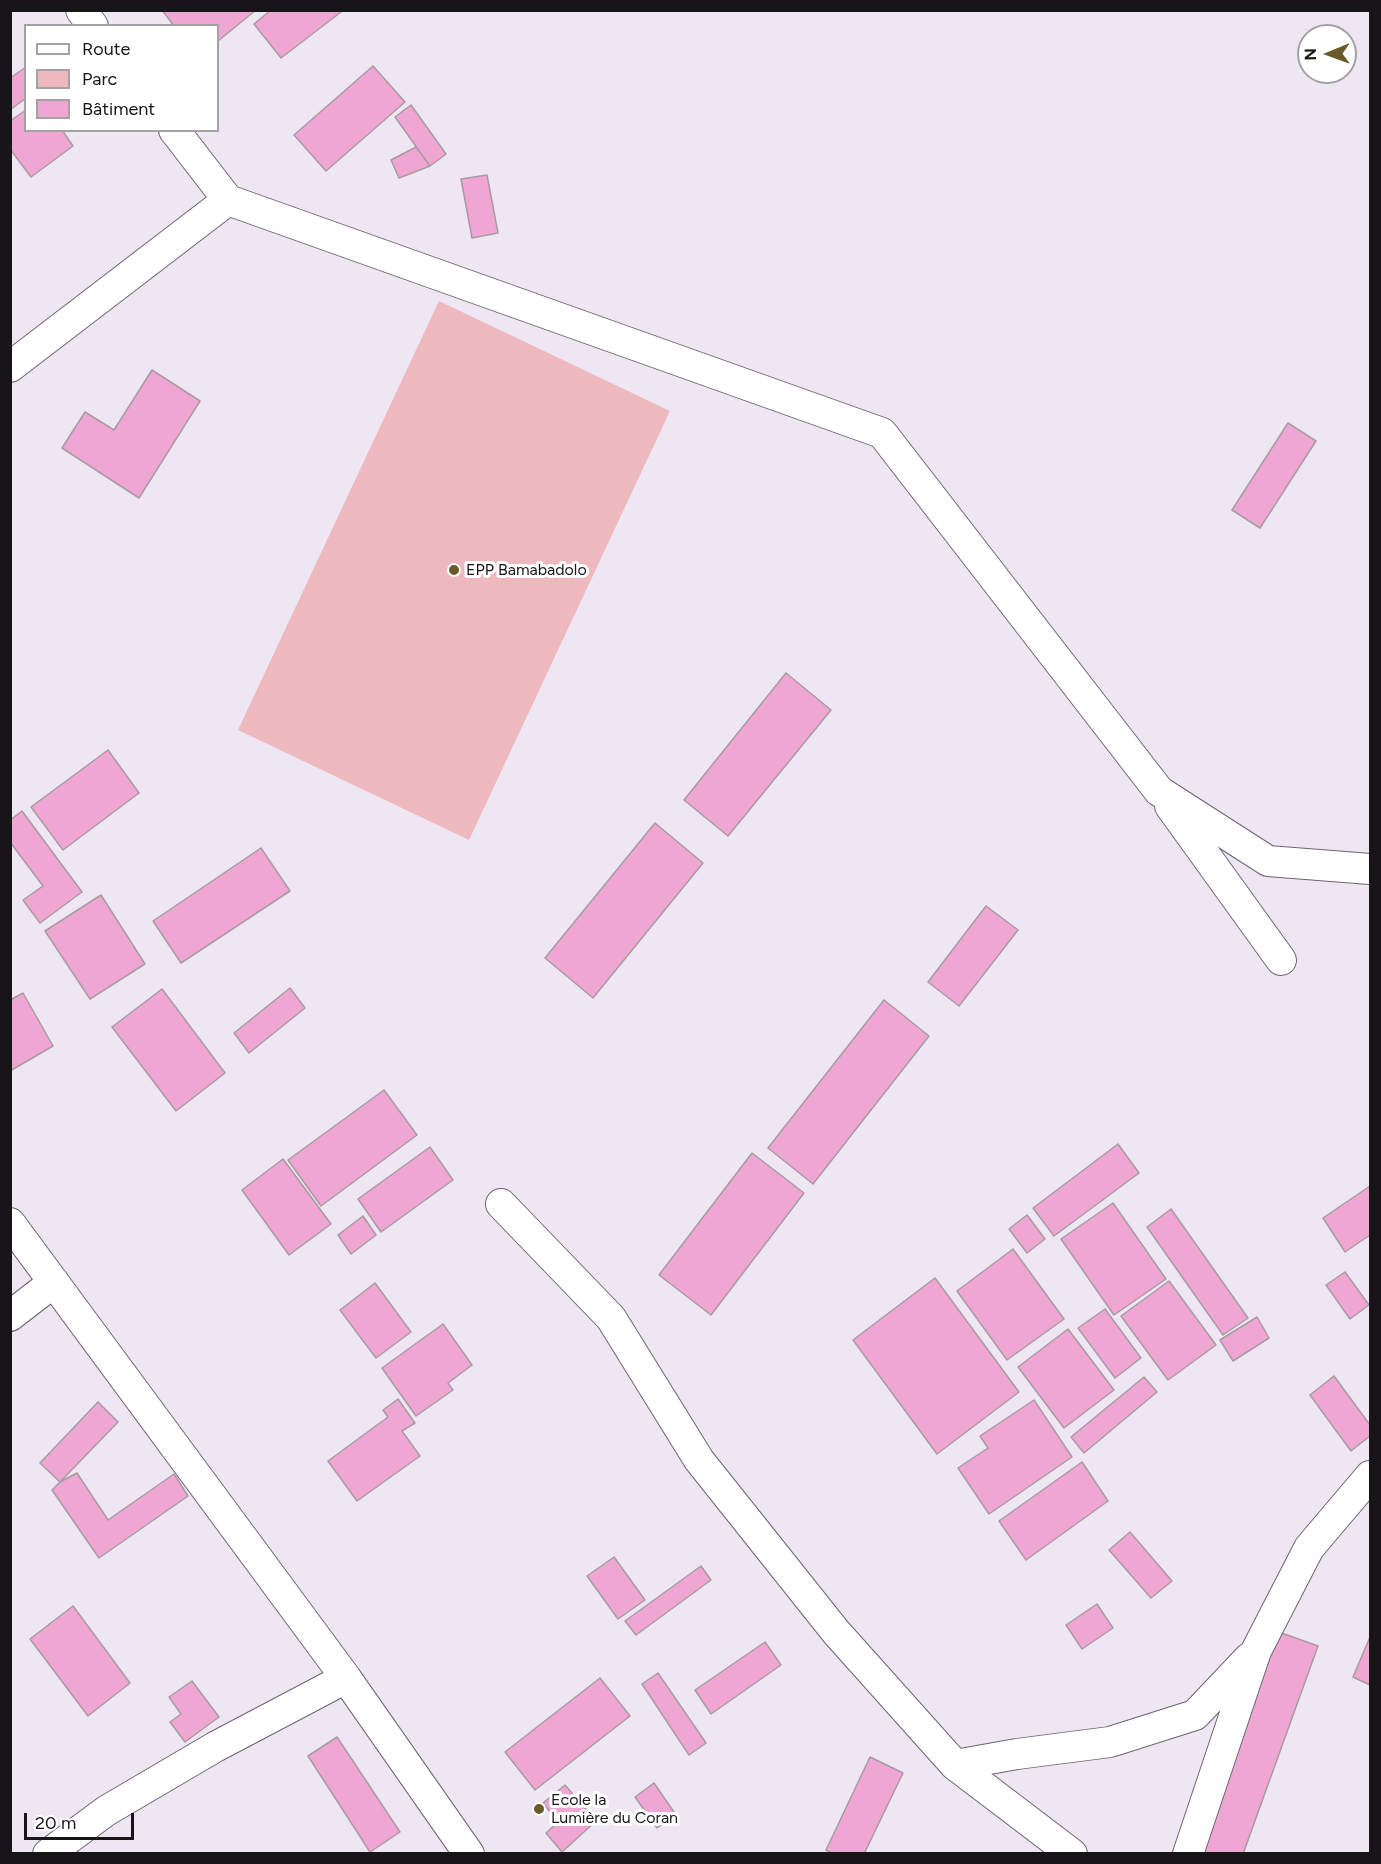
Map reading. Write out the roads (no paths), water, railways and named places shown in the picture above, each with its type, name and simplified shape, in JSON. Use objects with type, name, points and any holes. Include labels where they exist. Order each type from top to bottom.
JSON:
[{"type":"street","points":[[81,10],[92,24]]},
{"type":"street","points":[[176,132],[228,200],[882,433],[1159,791],[1281,960]]},
{"type":"street","points":[[10,367],[228,200]]},
{"type":"street","points":[[1159,791],[1268,861],[1371,869]]},
{"type":"street","points":[[501,1204],[611,1318],[699,1460],[836,1632],[956,1765],[1072,1854]]},
{"type":"street","points":[[10,1222],[346,1678],[469,1854]]},
{"type":"street","points":[[10,1316],[54,1282]]},
{"type":"street","points":[[1188,1854],[1256,1651],[1309,1548],[1371,1476]]},
{"type":"street","points":[[956,1765],[1017,1754],[1110,1742],[1195,1715],[1256,1651]]},
{"type":"street","points":[[48,1854],[116,1805],[214,1747],[346,1678]]},
{"type":"place","name":"EPP Bamabadolo","points":[[454,570]]},
{"type":"place","name":"Ecole la Lumière du Coran","points":[[539,1809]]}]
